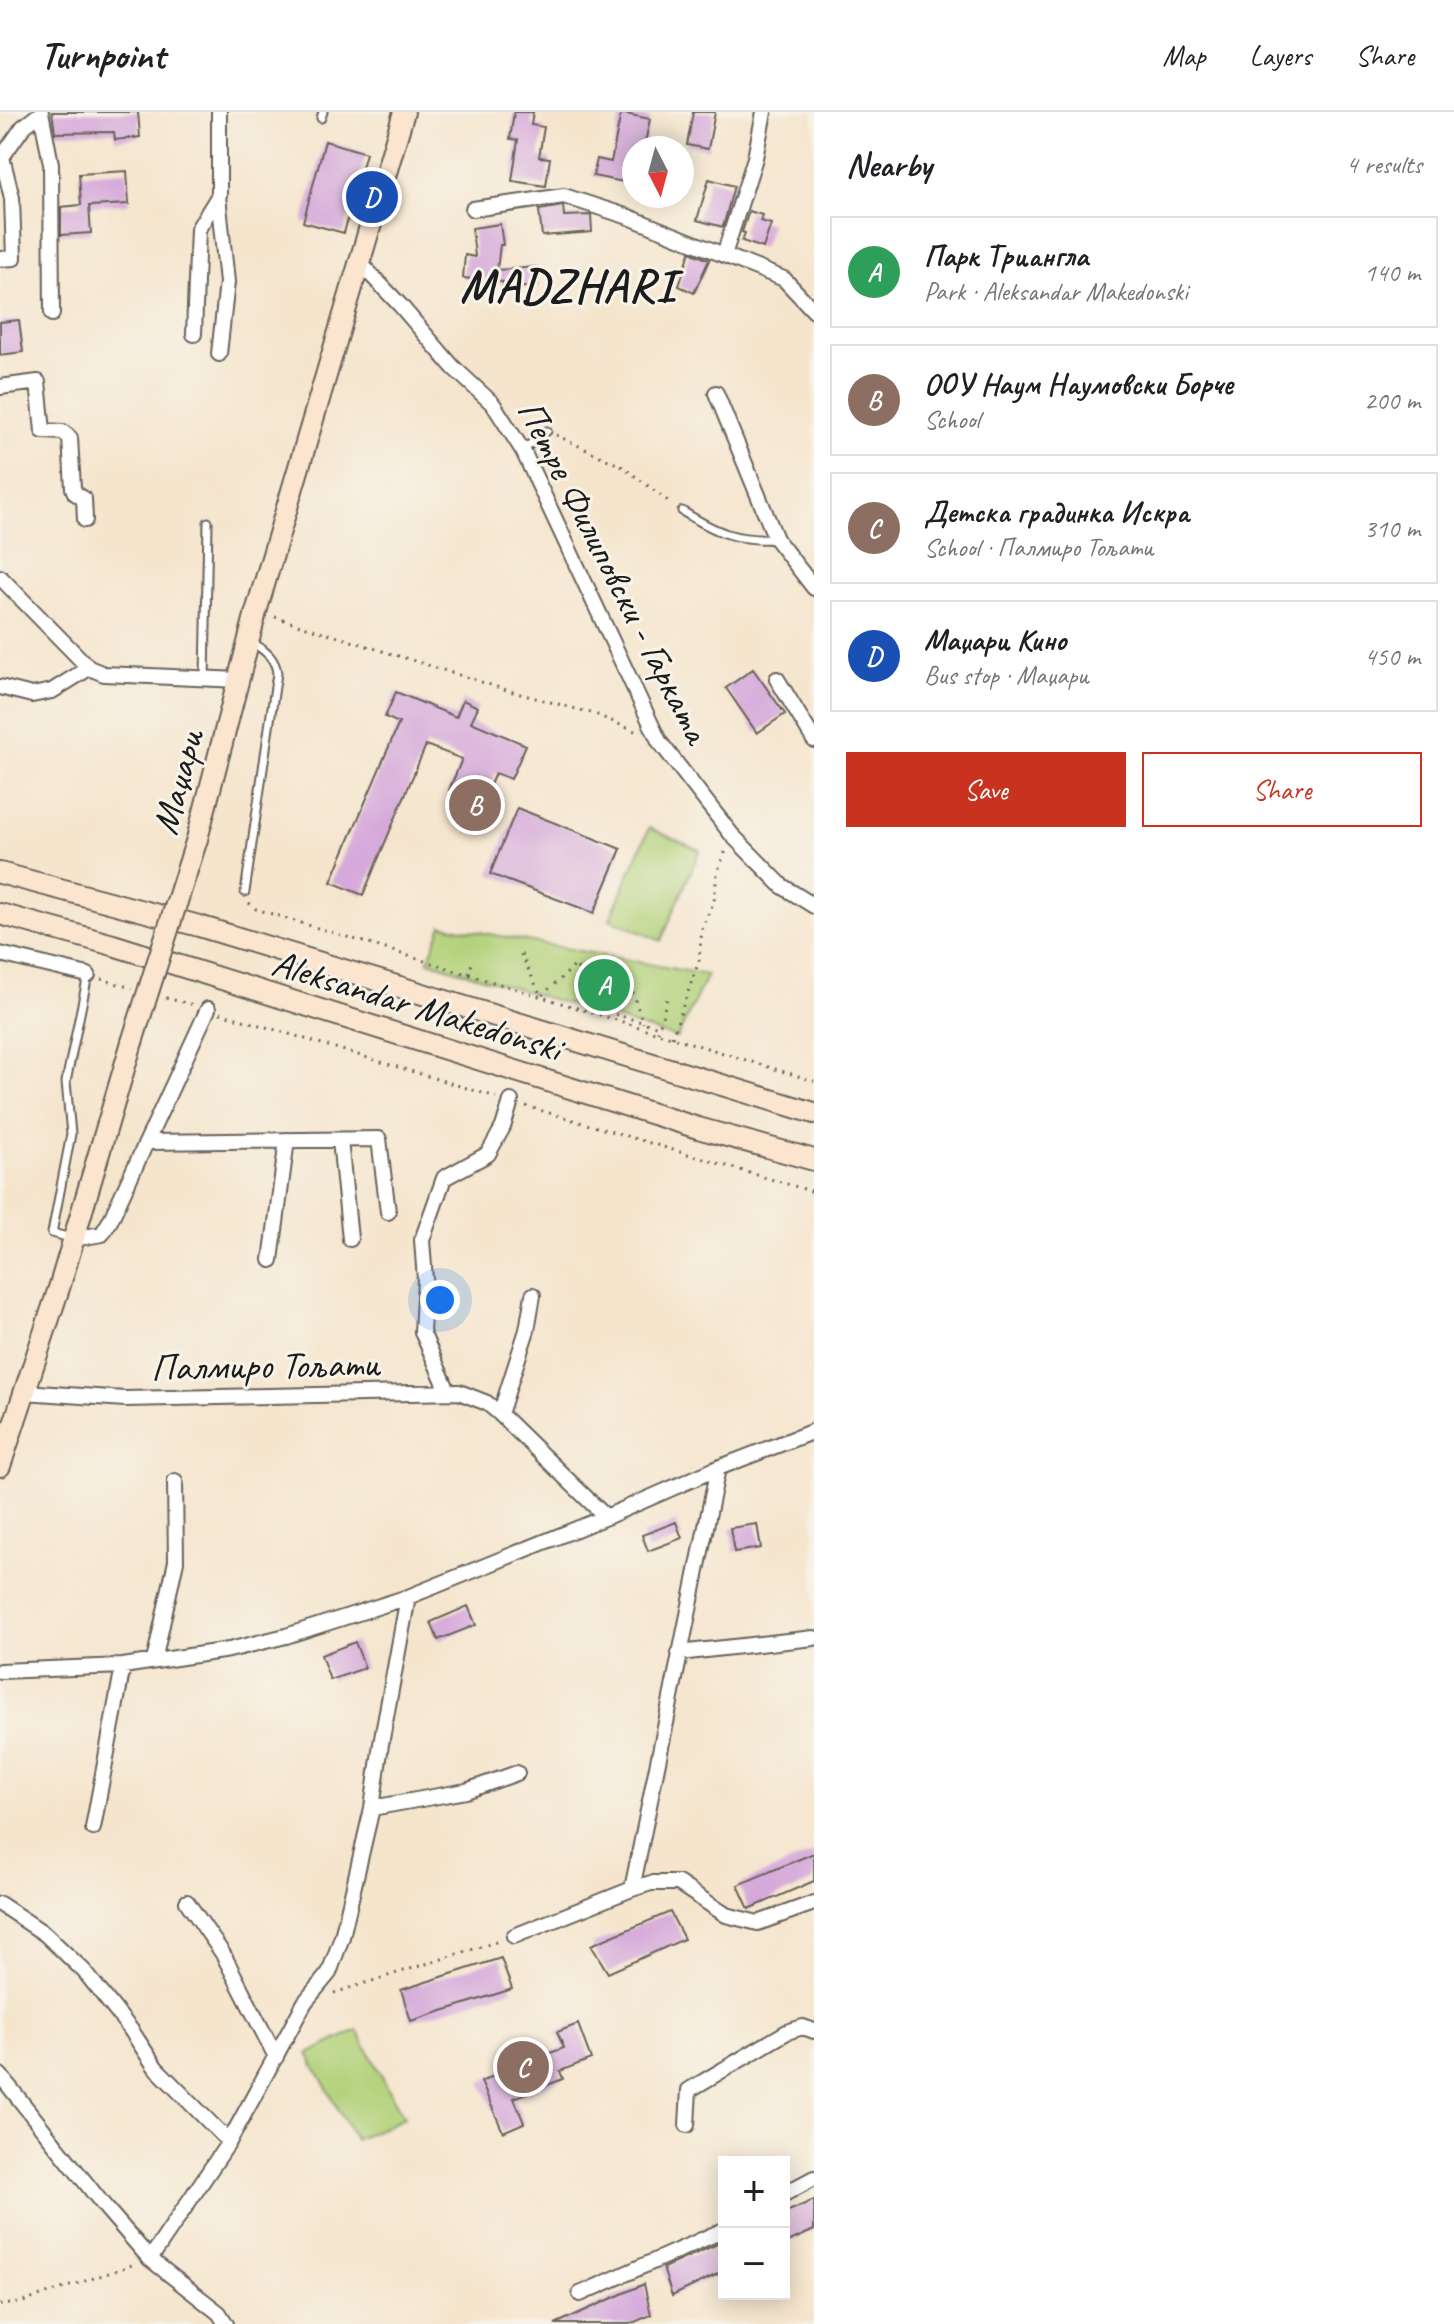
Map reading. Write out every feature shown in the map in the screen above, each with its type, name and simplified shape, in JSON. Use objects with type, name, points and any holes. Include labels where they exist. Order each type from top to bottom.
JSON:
[{"type":"street","points":[[219,112],[218,196],[227,282],[219,354]]},
{"type":"street","name":"Маџари","points":[[0,1466],[60,1285],[132,1042],[197,839],[256,612],[404,112]]},
{"type":"street","points":[[724,255],[755,158],[764,112]]},
{"type":"street","points":[[0,259],[14,258],[12,198],[1,157],[23,127],[41,113],[51,164],[52,314]]},
{"type":"street","points":[[194,334],[198,229],[218,196]]},
{"type":"street","points":[[473,209],[564,196],[629,217],[784,279],[814,311]]},
{"type":"street","name":"Петре Филиповски - Гарката","points":[[359,262],[453,367],[493,404],[523,451],[659,741],[732,835],[782,886],[814,906]]},
{"type":"street","points":[[0,387],[38,382],[43,431],[63,432],[70,438],[73,488],[84,499],[85,520]]},
{"type":"street","points":[[716,393],[776,539],[814,588]]},
{"type":"street","points":[[0,577],[89,668],[115,675],[240,680]]},
{"type":"street","points":[[0,687],[32,695],[52,691],[89,668]]},
{"type":"street","points":[[777,679],[814,740]]},
{"type":"street","name":"Aleksandar Makedonski","points":[[0,873],[199,926],[814,1113]]},
{"type":"street","name":"Aleksandar Makedonski","points":[[0,914],[113,945],[698,1128],[814,1160]]},
{"type":"street","points":[[0,954],[88,975]]},
{"type":"street","points":[[73,1239],[102,1234],[126,1191],[208,1009]]},
{"type":"street","points":[[448,1391],[422,1332],[425,1280],[422,1240],[444,1178],[488,1154],[503,1127],[511,1101]]},
{"type":"street","points":[[148,1142],[379,1139],[388,1212]]},
{"type":"street","points":[[271,1260],[287,1140]]},
{"type":"street","points":[[340,1140],[350,1239]]},
{"type":"street","points":[[500,1414],[527,1330],[533,1295]]},
{"type":"street","name":"Палмиро Тољати","points":[[24,1392],[125,1399],[394,1395],[448,1391],[472,1396],[500,1414],[606,1517]]},
{"type":"street","points":[[0,1671],[123,1666],[229,1650],[286,1636],[408,1597],[814,1431]]},
{"type":"street","points":[[632,1889],[718,1468]]},
{"type":"street","points":[[154,1661],[176,1561],[175,1481]]},
{"type":"street","points":[[150,2259],[229,2142],[305,2002],[329,1973],[342,1937],[372,1808],[408,1597]]},
{"type":"street","points":[[679,1653],[814,1638]]},
{"type":"street","points":[[93,1828],[123,1666]]},
{"type":"street","points":[[372,1808],[466,1791],[517,1773]]},
{"type":"street","points":[[514,1936],[651,1883],[678,1883],[726,1915],[758,1923],[814,1903]]},
{"type":"street","points":[[187,1902],[223,1954],[276,2057]]},
{"type":"street","points":[[0,1904],[45,1934],[84,1971],[131,2030],[156,2068],[229,2142]]},
{"type":"street","points":[[687,2125],[689,2090],[787,2032],[803,2027],[814,2031]]},
{"type":"street","points":[[0,2075],[150,2259],[219,2313],[226,2324]]},
{"type":"street","points":[[790,2191],[814,2178]]},
{"type":"street","points":[[580,2294],[718,2233]]},
{"type":"lane","points":[[523,451],[547,431]]},
{"type":"lane","points":[[682,511],[729,537],[751,541],[776,539]]},
{"type":"lane","points":[[205,679],[208,522]]},
{"type":"lane","points":[[245,892],[277,673],[276,662],[271,656],[249,640]]},
{"type":"lane","points":[[73,1239],[52,1233],[71,1134],[66,1082],[88,975]]},
{"type":"path","points":[[547,431],[623,467],[682,511]]},
{"type":"path","points":[[256,612],[513,692],[595,714],[659,741]]},
{"type":"path","points":[[672,1037],[699,961],[702,929],[714,901],[717,873],[732,835]]},
{"type":"path","points":[[245,892],[247,901],[256,909],[659,1030]]},
{"type":"path","points":[[521,954],[541,996]]},
{"type":"path","points":[[469,974],[472,963]]},
{"type":"path","points":[[541,996],[576,965],[600,1010],[643,1023],[672,1037],[814,1081]]},
{"type":"path","points":[[604,1011],[626,973],[643,1023]]},
{"type":"path","points":[[659,1030],[667,999]]},
{"type":"path","points":[[335,1993],[514,1936]]},
{"type":"path","points":[[0,2305],[20,2303],[150,2259]]},
{"type":"green space","points":[[649,828],[700,850],[661,941],[610,919]]},
{"type":"green space","points":[[442,925],[707,975],[677,1038],[428,961]]},
{"type":"green space","points":[[357,2030],[404,2118],[355,2140],[308,2054]]},
{"type":"building","points":[[52,112],[138,112],[140,137],[115,140],[114,132],[55,133]]},
{"type":"building","points":[[514,112],[533,112],[531,125],[544,127],[539,157],[550,158],[546,186],[512,181],[518,140],[510,139]]},
{"type":"building","points":[[693,112],[715,112],[708,149],[694,146],[694,136],[689,136]]},
{"type":"building","points":[[621,113],[650,119],[646,136],[622,136],[622,182],[593,176],[597,159],[611,162]]},
{"type":"building","points":[[325,141],[366,153],[344,233],[303,222]]},
{"type":"building","points":[[127,171],[129,204],[89,206],[91,233],[61,235],[61,207],[81,205],[79,174]]},
{"type":"building","points":[[709,179],[734,186],[723,227],[697,220]]},
{"type":"building","points":[[563,206],[564,216],[591,215],[592,232],[542,236],[539,210]]},
{"type":"building","points":[[749,211],[762,215],[760,221],[771,224],[763,248],[742,241]]},
{"type":"building","points":[[500,224],[503,245],[500,245],[497,270],[537,267],[538,286],[503,289],[503,282],[463,278],[465,255],[475,257],[472,228]]},
{"type":"building","points":[[690,252],[709,260],[694,293],[679,286]]},
{"type":"building","points":[[19,320],[23,352],[0,355],[0,322]]},
{"type":"building","points":[[753,669],[785,714],[757,733],[726,688]]},
{"type":"building","points":[[396,692],[456,717],[463,700],[478,707],[471,722],[526,745],[511,779],[495,773],[482,804],[449,790],[462,759],[426,745],[363,895],[331,882],[399,723],[385,717]]},
{"type":"building","points":[[517,808],[621,849],[594,913],[490,874]]},
{"type":"building","points":[[676,1522],[682,1538],[648,1551],[642,1535]]},
{"type":"building","points":[[757,1524],[761,1548],[734,1552],[730,1528]]},
{"type":"building","points":[[468,1606],[476,1625],[438,1640],[431,1622]]},
{"type":"building","points":[[355,1642],[365,1668],[330,1680],[321,1655]]},
{"type":"building","points":[[814,1853],[814,1881],[749,1909],[738,1885]]},
{"type":"building","points":[[670,1912],[684,1939],[608,1973],[591,1945]]},
{"type":"building","points":[[501,1958],[512,1989],[411,2021],[401,1990]]},
{"type":"building","points":[[578,2024],[591,2059],[560,2071],[563,2079],[514,2098],[524,2123],[503,2132],[481,2082],[564,2048],[557,2032]]},
{"type":"building","points":[[814,2200],[814,2230],[790,2241],[790,2210]]},
{"type":"building","points":[[718,2244],[718,2274],[672,2296],[663,2268]]},
{"type":"building","points":[[644,2284],[651,2315],[630,2324],[555,2324]]},
{"type":"place","name":"Маџари Кино","points":[[372,197]]},
{"type":"place","name":"ООУ Наум Наумовски Борче","points":[[475,805]]},
{"type":"place","name":"Парк Триангла","points":[[604,985]]},
{"type":"place","name":"Детска градинка Искра","points":[[523,2067]]},
{"type":"district","name":"MADZHARI","points":[[568,285]]}]
